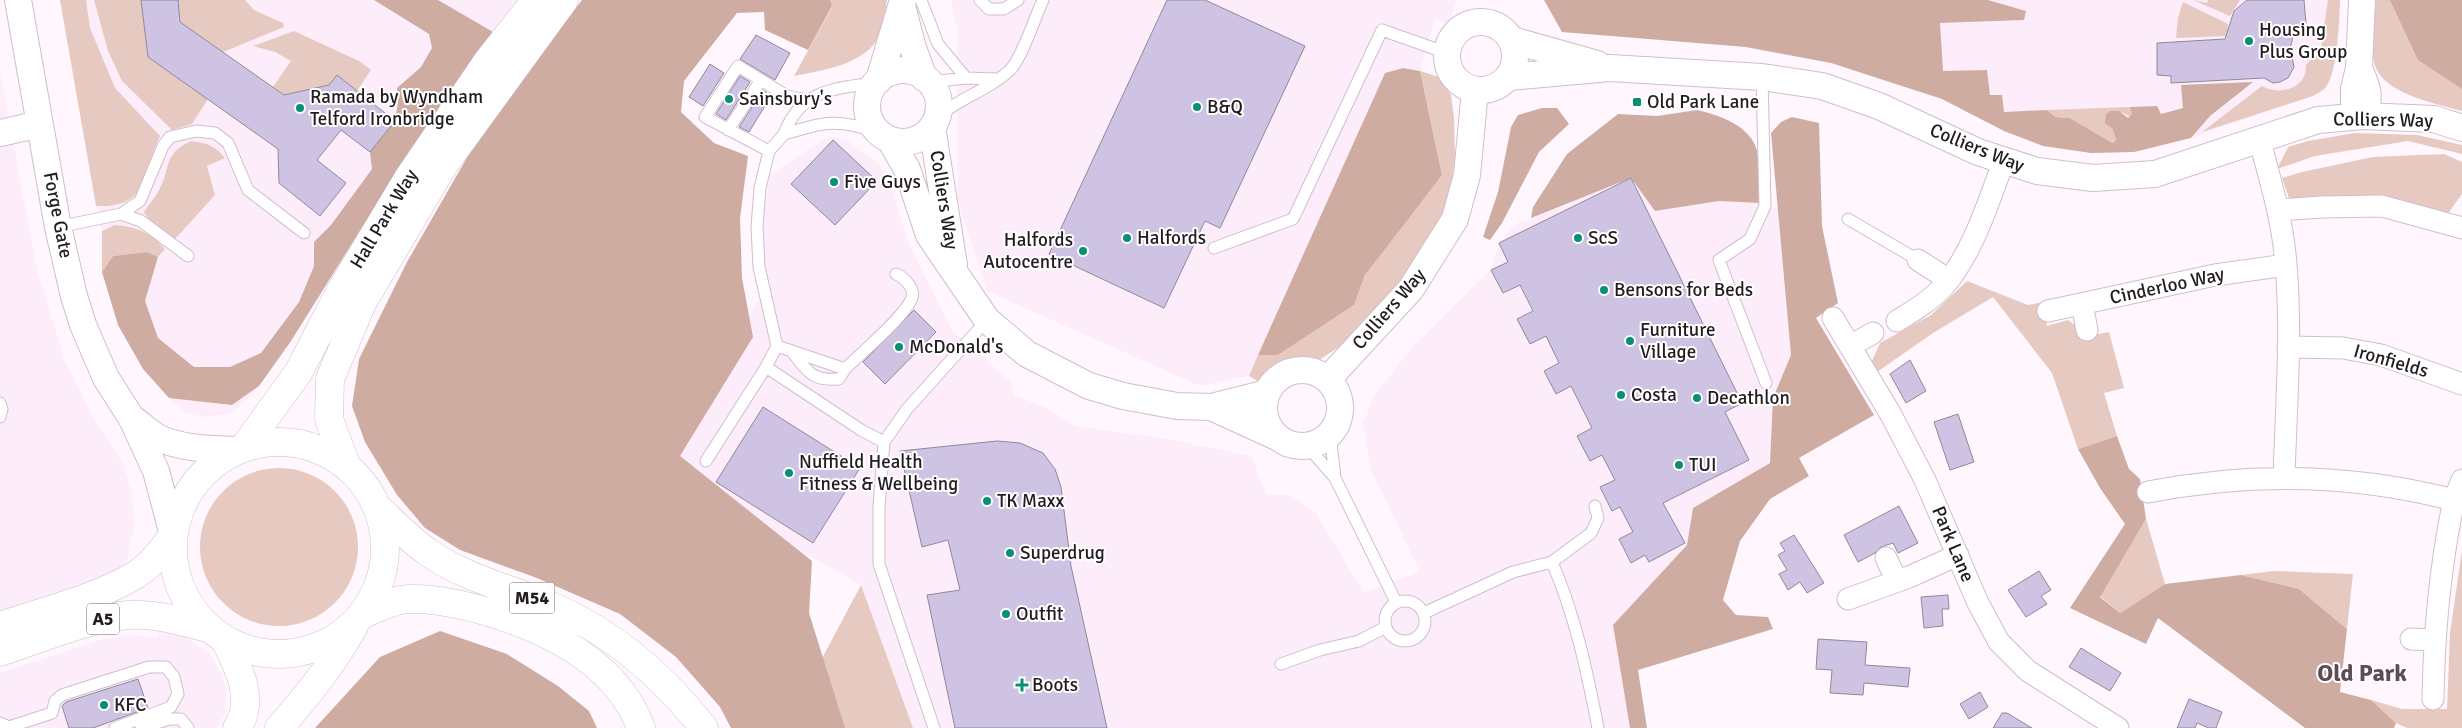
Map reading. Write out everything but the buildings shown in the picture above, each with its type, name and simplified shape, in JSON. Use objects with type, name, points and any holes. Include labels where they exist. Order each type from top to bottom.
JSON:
[{"type":"main road","name":"Hall Park Way","points":[[241,448],[298,374],[340,292],[408,177],[487,62],[536,0]]},
{"type":"main road","name":"Hall Park Way","points":[[345,462],[329,419],[330,379],[362,303],[442,166],[564,0]]},
{"type":"main road","points":[[237,728],[245,705],[244,683],[217,634],[187,604],[175,576],[171,535],[181,507],[193,487],[210,469],[241,448],[278,442],[305,444],[345,462],[362,482],[378,508],[384,537],[382,574],[376,596],[315,688],[279,728]]},
{"type":"main road","name":"M54","points":[[378,508],[428,553],[460,571],[553,607],[592,626],[644,663],[681,699],[704,728]]},
{"type":"main road","name":"A5","points":[[0,626],[92,594],[137,574],[157,557],[171,535]]},
{"type":"main road","name":"M54","points":[[359,620],[385,604],[417,599],[450,603],[515,619],[554,637],[592,662],[619,689],[641,728]]},
{"type":"main road","name":"A5","points":[[0,652],[100,620],[129,614],[162,617],[217,634]]},
{"type":"main road","points":[[217,634],[248,650],[269,654],[298,654],[336,641],[359,620]]},
{"type":"street","name":"Forge Gate","points":[[18,0],[58,227],[83,325],[106,378],[132,418],[156,470],[171,535]]},
{"type":"street","points":[[2362,0],[2360,68],[2368,90],[2368,104],[2362,116]]},
{"type":"street","name":"Colliers Way","points":[[909,2],[913,48],[927,80],[938,99],[934,122],[955,273]]},
{"type":"street","name":"Colliers Way","points":[[909,2],[877,81],[867,99],[868,118],[907,169],[929,235],[987,320],[1026,354],[1089,386],[1123,396],[1177,406],[1211,407],[1267,393]]},
{"type":"street","name":"Colliers Way","points":[[1447,53],[1450,42],[1464,26],[1474,22],[1487,11],[1512,40],[1610,68]]},
{"type":"street","points":[[1509,77],[1516,59],[1512,40]]},
{"type":"street","points":[[1447,53],[1451,73],[1457,81],[1475,90]]},
{"type":"street","name":"Colliers Way","points":[[1328,379],[1411,289],[1455,219],[1467,175],[1475,90],[1494,88],[1509,77],[1610,68],[1762,76],[1822,86],[1879,106],[1978,152],[2037,171],[2093,178],[2155,174],[2318,120],[2362,116],[2434,119],[2462,128]]},
{"type":"street","points":[[877,81],[887,74],[906,71],[927,80]]},
{"type":"street","name":"Colliers Way","points":[[884,137],[902,142],[914,141],[924,135],[934,122]]},
{"type":"street","points":[[0,133],[40,124]]},
{"type":"street","points":[[2259,138],[2279,210],[2286,265],[2288,347],[2284,478]]},
{"type":"street","points":[[1897,321],[1930,299],[1949,280],[1963,259],[2004,160]]},
{"type":"street","points":[[2279,210],[2382,206],[2461,225]]},
{"type":"street","points":[[1918,260],[1949,280]]},
{"type":"street","name":"Cinderloo Way","points":[[2048,311],[2215,275],[2286,265]]},
{"type":"street","points":[[2082,304],[2087,330]]},
{"type":"street","name":"Park Lane","points":[[1833,318],[1890,413],[1925,480],[1978,603],[2000,642],[2028,671],[2118,728]]},
{"type":"street","points":[[1850,346],[1873,333]]},
{"type":"street","name":"Ironfields","points":[[2288,347],[2344,348],[2372,353],[2416,366],[2462,384]]},
{"type":"street","points":[[1279,438],[1271,429],[1266,418],[1264,405],[1267,393],[1278,379],[1294,371],[1306,370],[1317,373],[1328,379],[1336,388],[1340,406],[1337,424],[1330,434],[1320,442],[1307,446]]},
{"type":"street","name":"Colliers Way","points":[[1211,407],[1297,446],[1307,446]]},
{"type":"street","name":"Forge Gate","points":[[132,418],[156,436],[180,444],[212,449],[241,448]]},
{"type":"street","points":[[2148,492],[2184,485],[2284,478],[2368,482],[2454,500]]},
{"type":"street","points":[[2433,699],[2434,640],[2444,547],[2454,500],[2462,480]]},
{"type":"street","points":[[1848,599],[1958,555]]},
{"type":"street","points":[[1886,558],[1897,581]]},
{"type":"street","points":[[2411,639],[2434,640]]},
{"type":"lane","points":[[980,0],[988,8],[1004,9],[1018,0]]},
{"type":"lane","points":[[934,122],[951,105],[985,88],[1011,69],[1043,0]]},
{"type":"lane","points":[[909,2],[938,44],[966,78]]},
{"type":"lane","points":[[1214,248],[1293,219],[1382,30],[1447,53]]},
{"type":"lane","points":[[770,151],[705,117],[738,66],[788,96],[807,100]]},
{"type":"lane","points":[[1762,76],[1765,206],[1750,239],[1719,260],[1766,383]]},
{"type":"lane","points":[[927,80],[997,79]]},
{"type":"lane","points":[[728,130],[761,80]]},
{"type":"lane","points":[[706,461],[766,367],[777,346],[759,267],[757,227],[760,188],[770,151],[784,134],[790,118],[807,100],[834,89],[877,81]]},
{"type":"lane","points":[[784,134],[820,124],[836,122],[855,124],[884,137]]},
{"type":"lane","points":[[58,227],[121,214],[140,201],[163,146],[170,137],[196,131],[215,133],[228,143],[248,190],[304,233]]},
{"type":"lane","points":[[121,214],[141,221],[188,256]]},
{"type":"lane","points":[[1848,219],[1918,260]]},
{"type":"lane","points":[[792,351],[808,371],[821,380],[839,379],[845,369],[905,309],[912,296],[911,288],[902,276],[896,274]]},
{"type":"lane","points":[[934,728],[879,564],[879,507],[884,442],[907,409],[987,320]]},
{"type":"lane","points":[[777,346],[845,369]]},
{"type":"lane","points":[[766,367],[861,430],[884,442]]},
{"type":"lane","points":[[0,403],[2,409],[0,417]]},
{"type":"lane","points":[[1330,434],[1335,478]]},
{"type":"lane","points":[[1307,446],[1335,478],[1396,602]]},
{"type":"lane","points":[[1424,613],[1513,572],[1552,562],[1591,533],[1598,518],[1595,506]]},
{"type":"lane","points":[[1552,562],[1567,596],[1586,670],[1598,728]]},
{"type":"lane","points":[[1409,600],[1415,603],[1424,613],[1425,626],[1423,632],[1412,640],[1400,640],[1389,633],[1386,628],[1385,616],[1396,602],[1409,600]]},
{"type":"lane","points":[[1281,664],[1320,650],[1359,642],[1386,628]]},
{"type":"lane","points":[[0,723],[9,727],[52,713],[55,700],[62,695],[149,667],[166,667],[174,677],[178,694],[170,707],[115,728]]},
{"type":"lane","points":[[141,728],[169,718],[181,719],[188,728]]},
{"type":"shaded area","points":[[60,0],[518,0],[391,181],[291,341],[259,386],[244,403],[229,413],[202,417],[184,412],[169,398],[143,369],[118,325],[102,272],[102,231]]},
{"type":"shaded area","points":[[60,0],[86,0],[90,28],[115,88],[160,136],[142,186],[127,201],[114,205],[96,206]]},
{"type":"shaded area","points":[[94,0],[141,0],[148,57],[208,99],[192,124],[172,130],[122,81],[108,51]]},
{"type":"shaded area","points":[[178,0],[245,0],[254,10],[283,23],[284,27],[223,52],[180,22]]},
{"type":"shaded area","points":[[374,0],[438,0],[493,32],[391,181],[291,341],[259,386],[232,405],[169,398],[143,369],[118,325],[102,272],[113,256],[147,252],[158,257],[145,301],[158,338],[194,367],[230,367],[261,353],[299,302],[314,266],[314,242],[331,225],[372,169],[370,152],[388,130],[395,116],[398,99],[397,88],[421,67],[432,48],[429,34]]},
{"type":"shaded area","points":[[582,0],[830,0],[832,6],[808,50],[765,30],[764,12],[737,13],[684,81],[681,112],[714,143],[748,156],[740,218],[742,278],[753,337],[680,456],[812,561],[809,613],[845,728],[731,728],[720,707],[676,657],[620,614],[537,578],[460,550],[425,528],[397,495],[365,442],[352,406],[359,359],[407,262],[480,135]]},
{"type":"shaded area","points":[[830,0],[887,0],[882,31],[873,45],[854,60],[830,68],[794,76],[832,7]]},
{"type":"shaded area","points":[[951,0],[1457,0],[1448,24],[1435,19],[1420,71],[1403,68],[1385,73],[1249,376],[1200,386],[987,291],[958,200],[957,27]]},
{"type":"shaded area","points":[[1544,0],[1988,0],[2026,11],[2024,20],[1940,23],[1943,71],[1987,70],[1990,95],[2002,95],[2004,112],[2047,110],[2055,117],[2070,118],[2114,143],[2116,139],[2112,128],[2105,123],[2106,114],[2110,111],[2119,111],[2128,118],[2132,114],[2130,107],[2157,106],[2161,114],[2183,108],[2181,85],[2253,82],[2210,116],[2191,138],[2134,152],[2091,153],[2043,146],[2004,131],[1942,99],[1831,63],[1746,47],[1562,32]]},
{"type":"shaded area","points":[[1988,0],[2341,0],[2339,29],[2331,78],[2325,89],[2313,96],[2191,138],[2134,152],[2091,153],[2043,146],[2004,131],[1943,72],[1939,23],[2024,20],[2026,11]]},
{"type":"shaded area","points":[[2193,0],[2207,3],[2208,0],[2240,0],[2230,16]]},
{"type":"shaded area","points":[[2328,0],[2340,0],[2333,70],[2325,88],[2313,96],[2202,132],[2262,86],[2269,89],[2284,90],[2297,85],[2302,80],[2306,65],[2321,48]]},
{"type":"shaded area","points":[[2376,0],[2462,0],[2462,111],[2410,96],[2387,82],[2379,73],[2374,62],[2373,49]]},
{"type":"shaded area","points":[[2390,0],[2462,0],[2462,89],[2418,60]]},
{"type":"shaded area","points":[[2183,2],[2228,24],[2227,36],[2176,38],[2178,17]]},
{"type":"shaded area","points":[[294,31],[359,61],[371,70],[357,91],[337,75],[329,85],[284,95],[273,87],[291,61],[275,52],[253,46]]},
{"type":"shaded area","points":[[1403,68],[1420,71],[1442,175],[1365,275],[1354,305],[1278,355],[1258,355],[1385,73]]},
{"type":"shaded area","points":[[0,71],[37,269],[65,361],[94,418],[123,464],[132,493],[134,526],[125,570],[0,619]]},
{"type":"shaded area","points":[[1420,71],[1439,77],[1451,95],[1454,118],[1455,160],[1448,204],[1442,220],[1401,288],[1342,345],[1319,360],[1286,368],[1259,382],[1249,376],[1258,355],[1278,355],[1354,305],[1365,275],[1442,175]]},
{"type":"shaded area","points":[[2130,107],[2133,111],[2131,117],[2121,112],[2112,128],[2116,139],[2114,143],[2109,142],[2070,118],[2055,117],[2047,110]]},
{"type":"shaded area","points":[[1542,108],[1557,108],[1569,124],[1539,152],[1502,223],[1490,240],[1483,237],[1498,192],[1511,127],[1518,115]]},
{"type":"shaded area","points":[[1697,110],[1714,115],[1738,126],[1751,138],[1758,158],[1760,203],[1719,201],[1655,211],[1631,178],[1531,218],[1533,207],[1567,154],[1618,114],[1657,116]]},
{"type":"shaded area","points":[[1792,117],[1819,123],[1822,226],[1838,303],[1816,318],[1874,415],[1799,458],[1809,476],[1770,499],[1740,541],[1723,600],[1736,615],[1768,617],[1773,629],[1638,670],[1647,728],[1630,728],[1613,625],[1687,545],[1693,508],[1770,463],[1773,398],[1791,355],[1771,133],[1781,122]]},
{"type":"shaded area","points":[[2355,133],[2417,135],[2462,145],[2462,154],[2408,141],[2315,156],[2277,169],[2288,147],[2308,141]]},
{"type":"shaded area","points":[[833,137],[848,141],[877,162],[889,180],[908,242],[952,330],[1011,382],[1014,395],[1049,409],[1075,426],[1167,439],[1252,456],[1266,495],[1291,495],[1315,512],[1364,592],[1420,572],[1370,468],[1363,423],[1375,395],[1413,346],[1491,270],[1499,243],[1514,225],[1631,178],[1655,211],[1719,201],[1760,203],[1779,209],[1791,355],[1773,398],[1770,463],[1693,508],[1687,545],[1613,625],[1630,728],[913,728],[861,585],[648,465],[765,291],[761,236],[770,175],[822,140]]},
{"type":"shaded area","points":[[191,141],[211,146],[225,158],[207,166],[215,195],[175,239],[154,223],[144,212],[162,184],[171,157],[182,146]]},
{"type":"shaded area","points":[[2444,154],[2462,162],[2462,194],[2447,215],[2297,203],[2289,198],[2282,178],[2373,157]]},
{"type":"shaded area","points":[[115,225],[143,231],[154,238],[165,249],[158,257],[147,252],[113,256],[102,272],[102,231]]},
{"type":"shaded area","points":[[1967,281],[2028,305],[2043,302],[2047,326],[2068,320],[2076,326],[2080,338],[2109,332],[2124,388],[2104,393],[2117,436],[2078,449],[2052,373],[1993,297],[1933,333],[1877,372],[1872,361],[1880,343],[1931,315]]},
{"type":"shaded area","points":[[2117,436],[2129,469],[2140,479],[2146,519],[2100,597],[2120,613],[2165,584],[2241,575],[2299,589],[2347,629],[2340,692],[2371,700],[2396,723],[2394,728],[2305,728],[2158,618],[2146,644],[2070,608],[2125,524],[2100,488],[2078,449]]},
{"type":"shaded area","points":[[287,468],[302,471],[316,477],[335,491],[345,503],[355,524],[358,547],[355,570],[345,591],[335,603],[323,613],[302,623],[287,626],[271,626],[256,623],[235,613],[213,591],[201,562],[200,539],[203,524],[213,503],[235,481],[264,469]]},
{"type":"shaded area","points":[[2146,519],[2165,584],[2120,613],[2100,596]]},
{"type":"shaded area","points":[[2462,550],[2462,728],[2407,728],[2396,723],[2371,700],[2402,709],[2447,709],[2450,633]]},
{"type":"shaded area","points":[[2274,571],[2353,574],[2347,629],[2299,589],[2241,575]]},
{"type":"shaded area","points":[[861,585],[913,728],[785,728]]},
{"type":"shaded area","points":[[160,629],[185,637],[210,654],[221,673],[227,693],[224,716],[217,728],[0,728],[0,673],[100,640],[134,635],[157,638]]},
{"type":"shaded area","points":[[440,631],[507,654],[558,686],[589,711],[597,728],[315,728],[380,657]]},
{"type":"place","name":"Housing Plus Group","points":[[2249,41]]},
{"type":"place","name":"Sainsbury's","points":[[729,99]]},
{"type":"place","name":"Old Park Lane","points":[[1637,102]]},
{"type":"place","name":"B&Q","points":[[1197,107]]},
{"type":"place","name":"Ramada by Wyndham Telford Ironbridge","points":[[300,108]]},
{"type":"place","name":"Five Guys","points":[[834,182]]},
{"type":"place","name":"Halfords","points":[[1127,238]]},
{"type":"place","name":"ScS","points":[[1578,238]]},
{"type":"place","name":"Halfords Autocentre","points":[[1083,251]]},
{"type":"place","name":"Bensons for Beds","points":[[1604,290]]},
{"type":"place","name":"Furniture Village","points":[[1630,341]]},
{"type":"place","name":"McDonald's","points":[[899,347]]},
{"type":"place","name":"Costa","points":[[1621,395]]},
{"type":"place","name":"Decathlon","points":[[1697,398]]},
{"type":"place","name":"TUI","points":[[1679,465]]},
{"type":"place","name":"Nuffield Health Fitness & Wellbeing","points":[[789,473]]},
{"type":"place","name":"TK Maxx","points":[[987,501]]},
{"type":"place","name":"Superdrug","points":[[1010,553]]},
{"type":"place","name":"Outfit","points":[[1006,614]]},
{"type":"place","name":"Boots","points":[[1022,685]]},
{"type":"place","name":"KFC","points":[[104,705]]},
{"type":"district","name":"Old Park","points":[[2362,673]]}]
